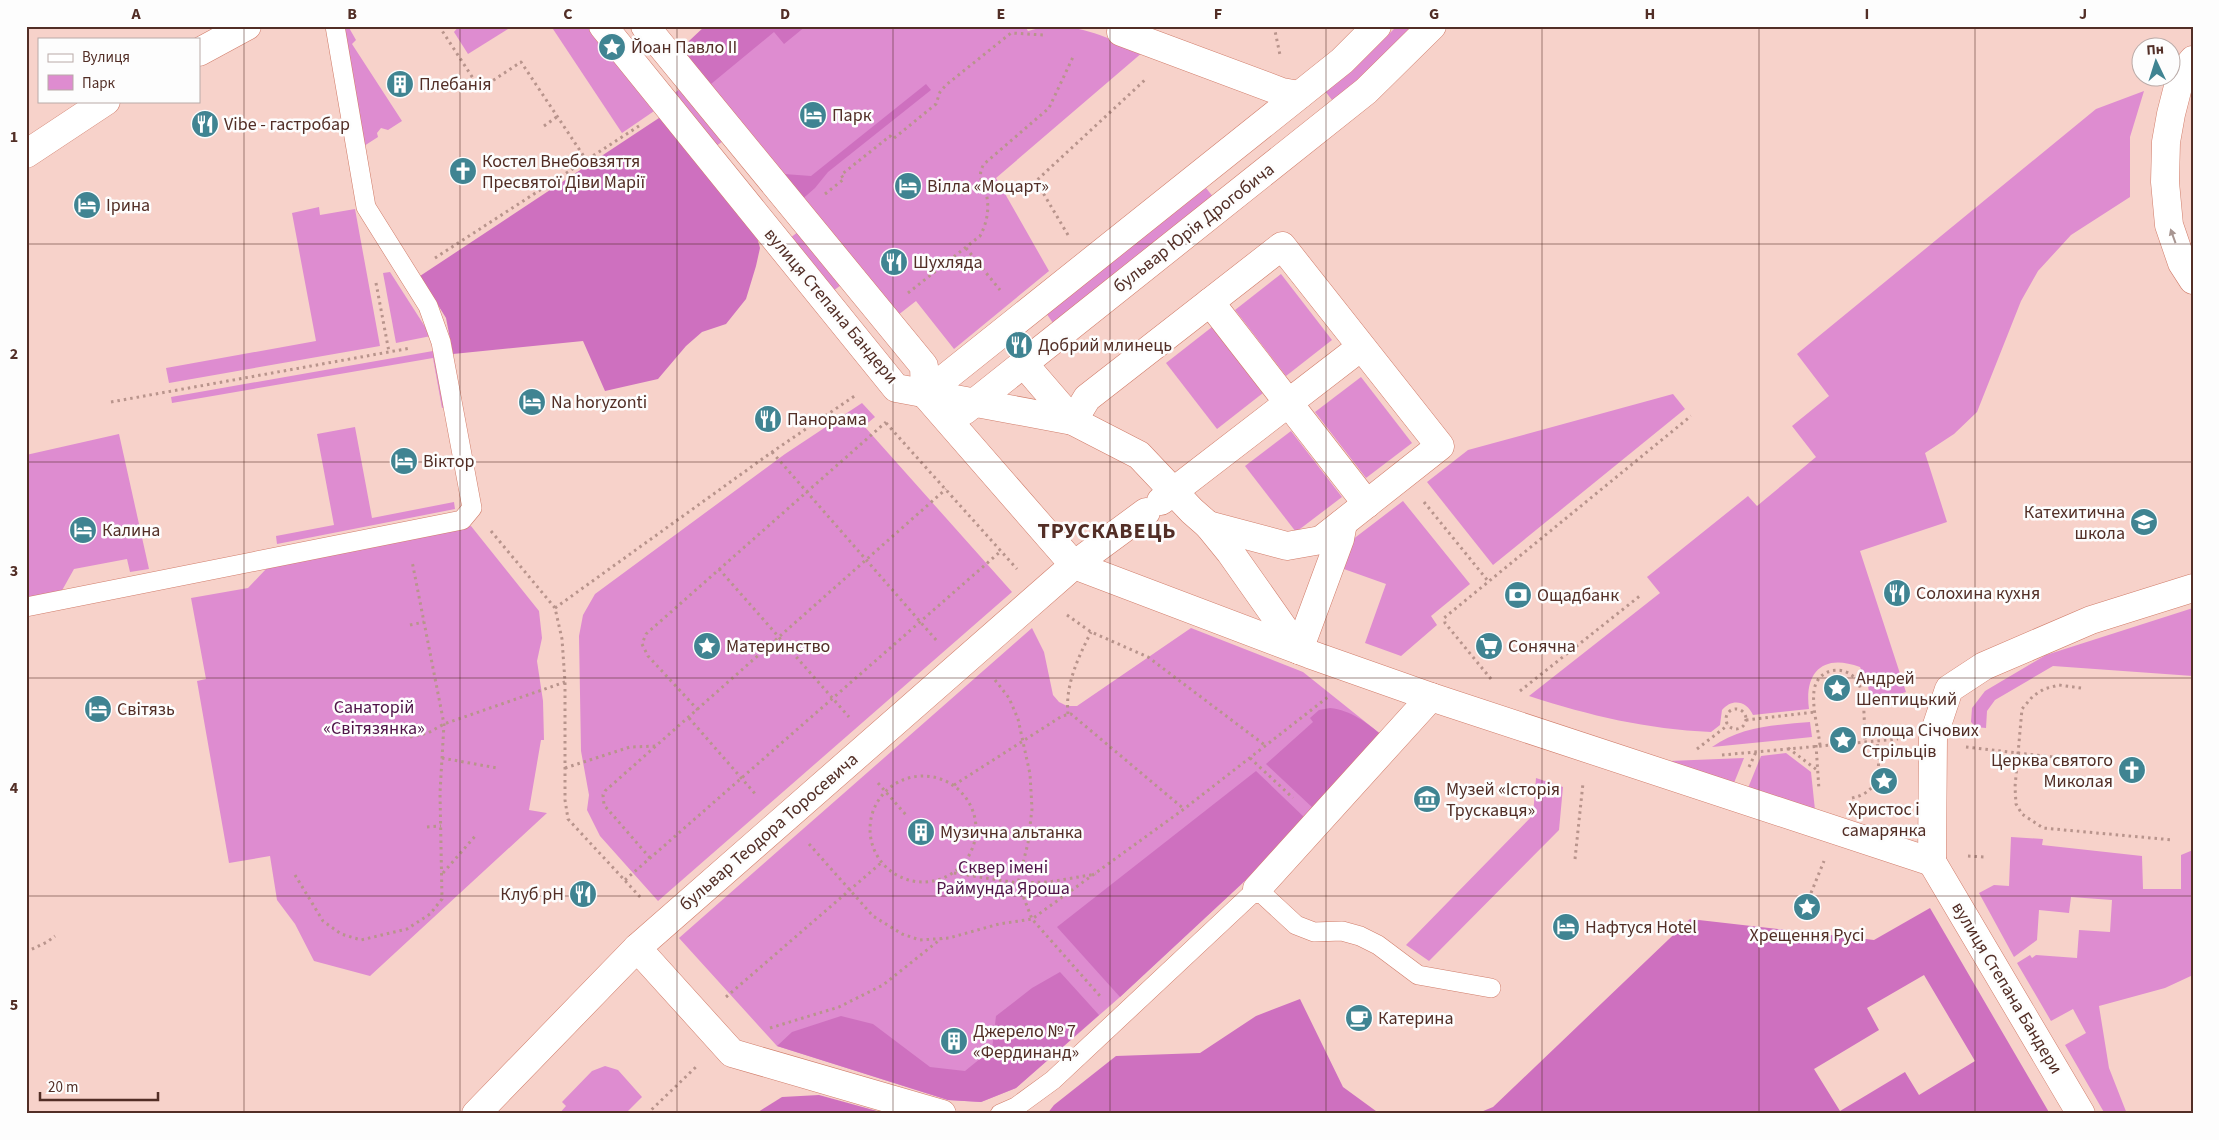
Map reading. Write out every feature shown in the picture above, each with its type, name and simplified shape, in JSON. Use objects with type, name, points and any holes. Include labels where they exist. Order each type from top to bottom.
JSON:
[{"type":"street","points":[[200,51],[247,26]]},
{"type":"street","name":"вулиця Степана Бандери","points":[[603,26],[896,388],[925,394],[924,366],[645,26]]},
{"type":"street","name":"бульвар Юрія Дрогобича","points":[[925,394],[1342,61],[1377,26]]},
{"type":"street","name":"бульвар Юрія Дрогобича","points":[[949,422],[1366,90],[1432,26]]},
{"type":"street","points":[[1114,29],[1282,92],[1299,95]]},
{"type":"street","points":[[2193,60],[2181,75],[2171,114],[2166,142],[2165,182],[2168,225],[2182,263],[2193,280]]},
{"type":"street","points":[[26,154],[104,102]]},
{"type":"street","points":[[925,394],[1073,421],[1139,455],[1160,502],[1208,525],[1287,546],[1321,540],[1440,446],[1282,246],[1087,398],[1073,421]]},
{"type":"street","points":[[1210,302],[1367,504]]},
{"type":"street","name":"бульвар Теодора Торосевича","points":[[476,1114],[637,948],[1074,565],[1160,502],[1361,347]]},
{"type":"street","points":[[1023,364],[1073,421]]},
{"type":"street","points":[[925,394],[1074,565],[1299,650],[1431,697],[1932,862],[1933,737],[1949,689],[1984,666],[2091,620],[2193,588]]},
{"type":"street","points":[[1299,650],[1340,539],[1343,523]]},
{"type":"street","points":[[1208,525],[1299,650]]},
{"type":"street","points":[[1257,889],[1431,697]]},
{"type":"street","name":"вулиця Степана Бандери","points":[[1932,862],[2081,1114]]},
{"type":"street","points":[[637,948],[732,1053],[942,1114]]},
{"type":"lane","points":[[26,607],[462,520],[472,508],[441,342],[428,306],[366,207],[335,26]]},
{"type":"lane","points":[[1011,1112],[1054,1080],[1257,889],[1296,925],[1314,932],[1342,931],[1360,936],[1378,946],[1418,975],[1491,988]]},
{"type":"path","points":[[439,26],[480,89],[521,62],[587,161]]},
{"type":"path","points":[[1274,26],[1282,65]]},
{"type":"path","points":[[822,196],[844,178],[841,175],[890,136],[893,139],[930,109],[938,101],[946,85],[1011,33],[1044,36]]},
{"type":"path","points":[[879,312],[897,297],[912,291],[980,236],[987,220],[988,204],[980,178],[980,170],[984,164],[1049,108],[1073,57]]},
{"type":"path","points":[[1086,266],[1036,181],[1147,78],[1156,82]]},
{"type":"path","points":[[544,126],[558,116]]},
{"type":"path","points":[[430,256],[436,258],[443,255],[620,139]]},
{"type":"path","points":[[966,248],[994,282]]},
{"type":"path","points":[[111,402],[441,342]]},
{"type":"path","points":[[555,608],[772,452],[886,374]]},
{"type":"path","points":[[698,710],[648,656],[642,644],[646,634],[886,423],[925,394]]},
{"type":"path","points":[[1497,686],[1444,618],[1691,416]]},
{"type":"path","points":[[886,423],[1040,595],[1091,632],[1148,657],[1266,746]]},
{"type":"path","points":[[772,452],[959,666]]},
{"type":"path","points":[[650,858],[604,805],[603,795],[946,490]]},
{"type":"path","points":[[1420,498],[1488,581]]},
{"type":"path","points":[[472,508],[555,608],[562,640],[565,682],[565,800],[568,819],[665,923]]},
{"type":"path","points":[[625,880],[1001,551]]},
{"type":"path","points":[[296,875],[323,922],[341,934],[361,940],[407,929],[430,914],[442,899],[441,826],[444,724],[411,558]]},
{"type":"path","points":[[719,569],[871,742]]},
{"type":"path","points":[[1516,694],[1641,595]]},
{"type":"path","points":[[410,625],[424,622]]},
{"type":"path","points":[[1068,714],[1067,706],[1075,664],[1091,632]]},
{"type":"path","points":[[1819,825],[1818,745],[1814,691],[1820,677],[1828,671],[1844,670],[1852,674],[1860,687],[1865,741]]},
{"type":"path","points":[[992,676],[1009,698],[1024,741],[1030,774],[1032,809],[1028,843],[1018,883],[1032,919],[1120,1019]]},
{"type":"path","points":[[410,737],[428,733],[444,724],[565,682]]},
{"type":"path","points":[[2082,688],[2059,685],[2044,689],[2032,696],[2022,710],[2017,753],[2016,804],[2028,820],[2043,828],[2173,840]]},
{"type":"path","points":[[689,718],[742,778],[873,916],[902,934],[920,940],[942,938],[1000,924],[1032,919],[1184,809],[1332,694]]},
{"type":"path","points":[[1728,725],[1727,715],[1732,710],[1742,711],[1746,720]]},
{"type":"path","points":[[1728,725],[1739,729],[1746,720],[1816,712]]},
{"type":"path","points":[[954,786],[1068,714],[1074,716],[1184,809]]},
{"type":"path","points":[[1702,745],[1728,725]]},
{"type":"path","points":[[1731,755],[1894,739]]},
{"type":"path","points":[[1846,798],[1855,797],[1866,791],[1878,778],[1880,772],[1877,740]]},
{"type":"path","points":[[565,768],[630,747],[657,746]]},
{"type":"path","points":[[1965,747],[2072,759]]},
{"type":"path","points":[[1788,748],[1817,771]]},
{"type":"path","points":[[442,758],[497,768]]},
{"type":"path","points":[[1250,758],[1319,822]]},
{"type":"path","points":[[916,775],[934,776],[954,786],[964,794],[973,810],[976,827],[974,845],[966,861],[953,873],[937,880],[922,882],[899,877],[881,863],[873,849],[869,834],[870,818],[875,803],[884,790],[899,780],[916,775]]},
{"type":"path","points":[[1575,859],[1584,782]]},
{"type":"path","points":[[884,790],[906,815]]},
{"type":"path","points":[[427,827],[441,826]]},
{"type":"path","points":[[443,873],[477,834]]},
{"type":"path","points":[[1811,893],[1827,852]]},
{"type":"path","points":[[701,1019],[881,863]]},
{"type":"path","points":[[953,873],[1018,883],[1050,882],[1098,873]]},
{"type":"path","points":[[26,952],[55,936]]},
{"type":"path","points":[[762,1030],[839,1007],[883,985],[942,938]]},
{"type":"green space","points":[[344,26],[348,26],[356,40],[352,44],[402,121],[388,130],[381,128],[377,133],[378,137],[364,146]]},
{"type":"green space","points":[[459,26],[513,26],[468,54],[454,32]]},
{"type":"green space","points":[[551,26],[594,26],[660,107],[622,133]]},
{"type":"green space","name":"Вілла «Моцарт»","points":[[705,26],[1025,26],[1028,31],[1059,27],[1073,28],[1101,35],[1143,52],[996,178],[1049,271],[954,349],[916,301],[893,319],[704,89]]},
{"type":"green space","points":[[1397,26],[1414,26],[1358,81],[1332,100],[1325,91],[1352,71]]},
{"type":"green space","points":[[681,88],[723,141],[715,147],[672,95]]},
{"type":"green space","points":[[2144,91],[2130,137],[2130,197],[2071,235],[2038,271],[2021,301],[1977,412],[1954,434],[1925,453],[1947,522],[1860,551],[1906,692],[1871,703],[1868,686],[1860,667],[1836,662],[1826,664],[1813,676],[1808,696],[1809,709],[1753,715],[1743,704],[1730,704],[1722,710],[1720,725],[1711,732],[1641,725],[1574,710],[1529,696],[1660,593],[1647,577],[1748,496],[1757,506],[1816,457],[1792,426],[1829,396],[1797,354],[2096,109]]},
{"type":"green space","points":[[1206,188],[1214,198],[1053,323],[1046,313]]},
{"type":"green space","points":[[319,207],[320,215],[355,209],[380,346],[169,383],[166,368],[316,341],[292,213]]},
{"type":"green space","points":[[798,232],[841,285],[833,291],[790,238]]},
{"type":"green space","points":[[390,272],[431,336],[396,343],[383,273]]},
{"type":"green space","points":[[1281,274],[1332,340],[1286,376],[1235,310]]},
{"type":"green space","points":[[1212,327],[1263,393],[1217,429],[1166,363]]},
{"type":"green space","points":[[433,351],[440,357],[449,407],[442,408],[433,358],[172,403],[171,397]]},
{"type":"green space","points":[[1361,377],[1412,443],[1366,478],[1315,412]]},
{"type":"green space","points":[[1673,394],[1685,409],[1493,565],[1427,482],[1468,450]]},
{"type":"green space","points":[[862,403],[875,417],[864,426],[1012,592],[658,901],[600,836],[587,810],[589,795],[581,751],[579,636],[583,615],[595,594],[785,454]]},
{"type":"green space","points":[[355,427],[372,518],[454,502],[455,509],[277,544],[276,536],[334,525],[317,434]]},
{"type":"green space","points":[[1291,431],[1342,497],[1296,532],[1245,466]]},
{"type":"green space","name":"Калина","points":[[119,434],[149,569],[130,572],[127,559],[74,569],[60,594],[26,600],[26,455]]},
{"type":"green space","points":[[1403,501],[1470,584],[1431,616],[1437,625],[1401,656],[1365,643],[1386,584],[1341,568],[1352,540]]},
{"type":"green space","name":"Санаторій «Світязянка»","points":[[471,526],[539,611],[542,638],[537,661],[543,701],[544,740],[541,740],[529,810],[547,813],[370,976],[314,961],[295,924],[277,900],[270,856],[229,863],[197,681],[206,679],[191,598],[248,588],[267,568]]},
{"type":"green space","points":[[2193,608],[2193,676],[2053,666],[1995,700],[1987,711],[1986,728],[1976,727],[1971,722],[1972,708],[1985,691],[2046,655]]},
{"type":"green space","name":"Сквер імені Раймунда Яроша","points":[[1032,628],[1044,652],[1053,695],[1059,702],[1067,706],[1077,706],[1191,628],[1303,672],[1383,736],[1263,864],[1120,997],[1016,1088],[981,1102],[948,1100],[777,1046],[679,938]]},
{"type":"green space","points":[[1810,722],[1812,737],[1712,747],[1723,740],[1747,731]]},
{"type":"green space","points":[[1786,753],[1811,772],[1815,810],[1748,788],[1761,756]]},
{"type":"green space","points":[[1744,758],[1734,783],[1669,761]]},
{"type":"green space","points":[[1536,778],[1563,787],[1559,830],[1429,961],[1406,945],[1533,815]]},
{"type":"green space","points":[[2011,837],[2043,839],[2042,845],[2142,856],[2143,889],[2181,889],[2181,855],[2193,850],[2193,975],[2165,988],[2099,1006],[2109,1068],[2127,1114],[2105,1114],[2065,1045],[2086,1033],[2073,1009],[2051,1021],[2017,963],[2030,955],[2032,958],[2036,955],[2077,958],[2079,930],[2110,932],[2112,900],[2071,897],[2069,913],[2039,910],[2037,940],[2014,957],[1979,893],[1994,885],[2009,886]]},
{"type":"green space","points":[[605,1066],[618,1070],[642,1097],[625,1114],[559,1114],[566,1106],[562,1102],[592,1071]]},
{"type":"shaded area","points":[[705,26],[806,26],[784,44],[774,32],[711,84],[746,127],[739,131],[685,65],[689,41]]},
{"type":"shaded area","points":[[926,84],[931,90],[828,172],[815,188],[798,203],[761,158],[767,153],[784,174],[811,176]]},
{"type":"shaded area","points":[[665,114],[753,223],[760,248],[756,266],[746,299],[726,324],[702,332],[686,346],[658,379],[605,391],[583,341],[453,354],[446,318],[420,276]]},
{"type":"shaded area","points":[[1330,708],[1352,714],[1383,736],[1314,809],[1266,764],[1313,722],[1310,718],[1319,710]]},
{"type":"shaded area","points":[[1256,771],[1305,818],[1263,864],[1120,997],[1057,927]]},
{"type":"shaded area","points":[[1930,908],[2050,1114],[1476,1114],[1493,1107],[1690,919],[1874,940]],"holes":[[[1924,975],[1975,1061],[1919,1095],[1905,1072],[1840,1111],[1814,1069],[1879,1030],[1867,1008]]]},
{"type":"shaded area","points":[[1060,972],[1099,1015],[1016,1088],[981,1102],[948,1100],[777,1046],[792,1032],[841,1016],[873,1024],[930,1067],[965,1071],[992,1049],[996,1016],[1032,988]]},
{"type":"shaded area","points":[[1300,999],[1343,1087],[1380,1114],[1047,1114],[1054,1105],[1116,1056],[1200,1053],[1256,1016]]},
{"type":"shaded area","points":[[819,1095],[888,1114],[755,1114],[782,1097]]},
{"type":"place","name":"Йоан Павло II","points":[[612,47]]},
{"type":"place","name":"Плебанія","points":[[400,84]]},
{"type":"place","name":"Парк","points":[[813,115]]},
{"type":"place","name":"Vibe - гастробар","points":[[205,124]]},
{"type":"place","name":"Костел Внебовзяття Пресвятої Діви Марії","points":[[463,171]]},
{"type":"place","name":"Вілла «Моцарт»","points":[[908,186]]},
{"type":"place","name":"Ірина","points":[[87,205]]},
{"type":"place","name":"Шухляда","points":[[894,262]]},
{"type":"place","name":"Добрий млинець","points":[[1019,345]]},
{"type":"place","name":"Na horyzonti","points":[[532,402]]},
{"type":"place","name":"Панорама","points":[[768,419]]},
{"type":"place","name":"Віктор","points":[[404,461]]},
{"type":"place","name":"Катехитична школа","points":[[2144,522]]},
{"type":"place","name":"Калина","points":[[83,530]]},
{"type":"place","name":"Солохина кухня","points":[[1897,593]]},
{"type":"place","name":"Ощадбанк","points":[[1518,595]]},
{"type":"place","name":"Материнство","points":[[707,646]]},
{"type":"place","name":"Сонячна","points":[[1489,646]]},
{"type":"place","name":"Андрей Шептицький","points":[[1837,688]]},
{"type":"place","name":"Світязь","points":[[98,709]]},
{"type":"place","name":"площа Січових Стрільців","points":[[1843,740]]},
{"type":"place","name":"Церква святого Миколая","points":[[2132,770]]},
{"type":"place","name":"Христос і самарянка","points":[[1884,781]]},
{"type":"place","name":"Музей «Історія Трускавця»","points":[[1427,799]]},
{"type":"place","name":"Музична альтанка","points":[[921,832]]},
{"type":"place","name":"Клуб pH","points":[[583,894]]},
{"type":"place","name":"Хрещення Русі","points":[[1807,907]]},
{"type":"place","name":"Нафтуся Hotel","points":[[1566,927]]},
{"type":"place","name":"Катерина","points":[[1359,1018]]},
{"type":"place","name":"Джерело № 7 «Фердинанд»","points":[[954,1041]]},
{"type":"district","name":"ТРУСКАВЕЦЬ","points":[[1107,531]]}]
